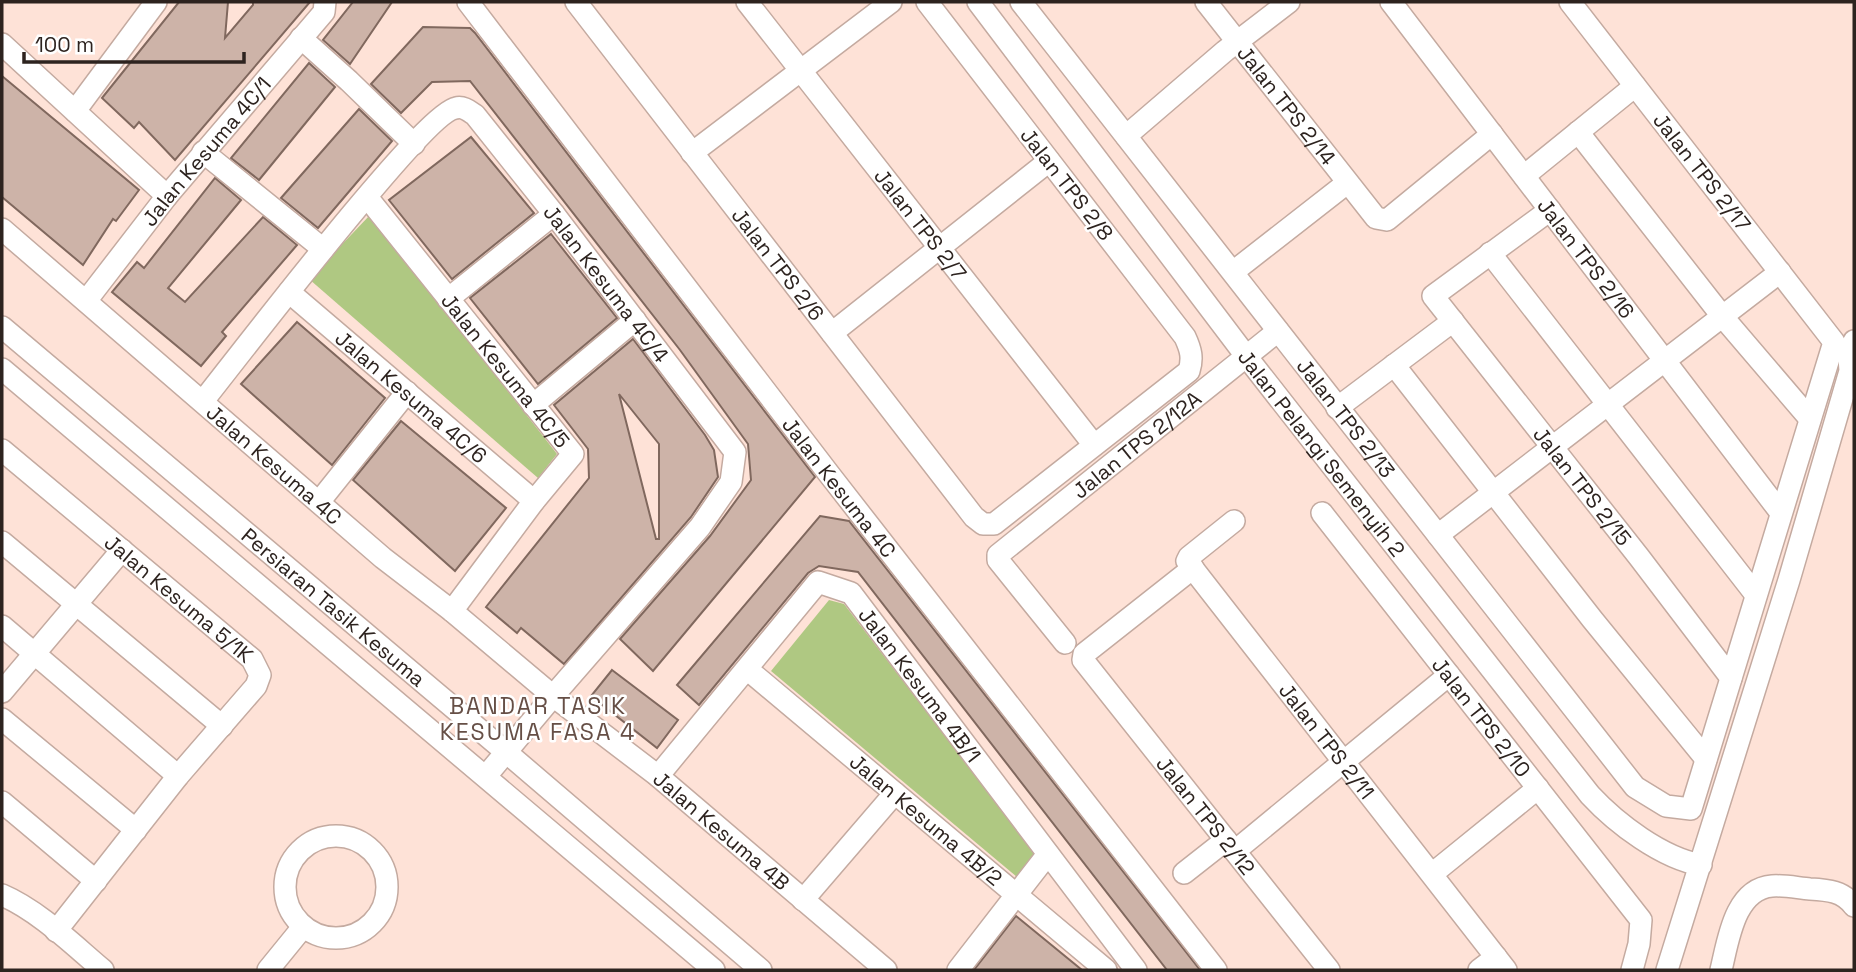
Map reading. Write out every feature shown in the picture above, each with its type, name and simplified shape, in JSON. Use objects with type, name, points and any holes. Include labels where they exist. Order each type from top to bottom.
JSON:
[{"type":"street","points":[[75,111],[156,2]]},
{"type":"street","name":"Jalan Kesuma 4C/1","points":[[86,301],[167,195],[324,12],[325,2]]},
{"type":"street","name":"Jalan Kesuma 4C","points":[[468,2],[829,474],[1216,970]]},
{"type":"street","name":"Jalan TPS 2/6","points":[[576,2],[974,517],[983,524],[994,524],[1094,445]]},
{"type":"street","name":"Jalan TPS 2/7","points":[[747,2],[1094,445]]},
{"type":"street","points":[[692,153],[891,2]]},
{"type":"street","name":"Jalan TPS 2/8","points":[[927,2],[1185,337],[1190,348],[1192,360],[1189,371],[1094,445]]},
{"type":"street","name":"Jalan Pelangi Semenyih 2","points":[[978,2],[1246,356],[1590,796],[1612,819],[1683,862],[1701,865]]},
{"type":"street","name":"Jalan TPS 2/13","points":[[1021,2],[1635,787],[1666,806],[1691,808],[1706,759]]},
{"type":"street","name":"Jalan TPS 2/14","points":[[1206,2],[1376,218],[1387,220],[1492,134]]},
{"type":"street","points":[[1126,136],[1237,41],[1289,2]]},
{"type":"street","name":"Jalan TPS 2/16","points":[[1391,2],[1781,513]]},
{"type":"street","name":"Jalan TPS 2/17","points":[[1570,2],[1780,272],[1849,356]]},
{"type":"street","points":[[300,38],[414,144]]},
{"type":"street","points":[[2,44],[167,195]]},
{"type":"street","points":[[1524,176],[1635,86]]},
{"type":"street","name":"Jalan Kesuma 4C/4","points":[[203,401],[323,249],[414,144],[442,115],[455,108],[465,108],[475,115],[735,452],[731,482],[700,527],[486,776]]},
{"type":"street","points":[[1578,132],[1723,316],[1810,419]]},
{"type":"street","points":[[203,152],[323,249]]},
{"type":"street","points":[[832,333],[1049,161]]},
{"type":"street","points":[[1233,272],[1347,183]]},
{"type":"street","name":"Jalan Kesuma 4C/5","points":[[367,197],[573,454],[534,501],[452,611]]},
{"type":"street","points":[[1550,210],[1490,253],[1756,596]]},
{"type":"street","points":[[448,299],[554,214]]},
{"type":"street","name":"Jalan Kesuma 4C","points":[[2,229],[383,558],[452,611],[553,696]]},
{"type":"street","name":"Jalan TPS 2/15","points":[[1490,253],[1433,296],[1639,556],[1731,678]]},
{"type":"street","points":[[1438,536],[1780,272]]},
{"type":"street","name":"Jalan Kesuma 4C/6","points":[[289,292],[534,501]]},
{"type":"street","points":[[533,405],[635,320]]},
{"type":"street","points":[[1337,408],[1453,321]]},
{"type":"street","name":"Persiaran Tasik Kesuma","points":[[2,327],[761,970]]},
{"type":"street","name":"Jalan TPS 2/12A","points":[[1065,643],[998,560],[998,555],[1278,331]]},
{"type":"street","points":[[1706,759],[1810,419],[1849,356]]},
{"type":"street","points":[[1667,970],[1701,865],[1849,356]]},
{"type":"street","points":[[1394,365],[1592,619],[1706,759]]},
{"type":"street","name":"Persiaran Tasik Kesuma","points":[[2,369],[714,970]]},
{"type":"street","points":[[319,502],[407,392]]},
{"type":"street","name":"Jalan Kesuma 5/1K","points":[[2,450],[252,659],[260,675],[256,686],[178,776],[56,931]]},
{"type":"street","name":"Jalan TPS 2/10","points":[[1322,513],[1641,920],[1639,944],[1632,970]]},
{"type":"street","points":[[1193,568],[1187,561],[1189,557],[1234,521]]},
{"type":"street","points":[[2,542],[222,726]]},
{"type":"street","points":[[2,692],[122,550]]},
{"type":"street","name":"Jalan TPS 2/12","points":[[1193,568],[1084,654],[1083,660],[1329,970]]},
{"type":"street","name":"Jalan TPS 2/11","points":[[1193,568],[1432,874],[1494,966]]},
{"type":"street","name":"Jalan Kesuma 4B/1","points":[[658,776],[818,582],[851,593],[1136,970]]},
{"type":"street","points":[[2,626],[178,776]]},
{"type":"street","points":[[1184,873],[1231,846],[1344,762],[1479,652]]},
{"type":"street","name":"Jalan Kesuma 4B/2","points":[[747,669],[1106,970]]},
{"type":"street","name":"Jalan Kesuma 4B","points":[[553,696],[658,776],[886,970]]},
{"type":"street","points":[[2,719],[136,830]]},
{"type":"street","points":[[1432,874],[1538,788]]},
{"type":"street","points":[[803,900],[895,793]]},
{"type":"street","points":[[2,803],[96,881]]},
{"type":"street","points":[[339,836],[355,840],[370,849],[381,863],[387,880],[386,897],[380,914],[369,928],[353,936],[336,939],[318,935],[303,927],[286,900],[285,884],[289,868],[297,854],[309,844],[323,838],[339,836]]},
{"type":"street","points":[[958,970],[1048,854]]},
{"type":"street","points":[[1676,970],[1701,865]]},
{"type":"street","points":[[1721,970],[1735,917],[1751,895],[1769,886],[1827,890],[1847,897],[1854,906]]},
{"type":"street","points":[[2,895],[56,931],[103,970]]},
{"type":"street","points":[[268,970],[303,927]]},
{"type":"green space","points":[[370,215],[557,454],[538,478],[309,279]]},
{"type":"green space","points":[[829,600],[844,604],[1035,853],[1017,877],[771,671]]},
{"type":"building","points":[[179,2],[228,2],[225,38],[253,2],[310,2],[175,160],[139,122],[134,128],[102,98]]},
{"type":"building","points":[[353,2],[392,2],[350,64],[323,40]]},
{"type":"building","points":[[423,27],[470,28],[475,33],[815,477],[653,671],[620,639],[710,536],[751,480],[748,444],[680,350],[470,81],[432,82],[401,113],[371,84]]},
{"type":"building","points":[[309,63],[335,87],[259,180],[231,158]]},
{"type":"building","points":[[2,76],[139,190],[116,221],[113,219],[83,265],[2,197]]},
{"type":"building","points":[[359,109],[392,141],[318,228],[281,198]]},
{"type":"building","points":[[471,137],[534,213],[452,279],[389,200]]},
{"type":"building","points":[[215,178],[241,200],[168,288],[185,302],[263,217],[297,245],[222,332],[226,336],[201,366],[112,292],[137,262],[144,268]]},
{"type":"building","points":[[551,234],[617,318],[538,384],[470,298]]},
{"type":"building","points":[[297,322],[385,398],[332,465],[241,384]]},
{"type":"building","points":[[633,339],[705,435],[714,450],[718,477],[691,517],[564,664],[521,628],[517,633],[486,607],[589,478],[588,449],[554,405]],"holes":[[[619,394],[659,444],[659,539],[656,539]]]},
{"type":"building","points":[[401,421],[506,508],[455,571],[353,480]]},
{"type":"building","points":[[820,516],[849,521],[1200,970],[1167,970],[858,572],[819,566],[808,573],[699,705],[677,685]]},
{"type":"building","points":[[612,670],[678,720],[657,748],[591,696]]},
{"type":"building","points":[[1016,916],[1082,970],[974,970]]},
{"type":"district","name":"BANDAR TASIK KESUMA FASA 4","points":[[538,719]]}]
